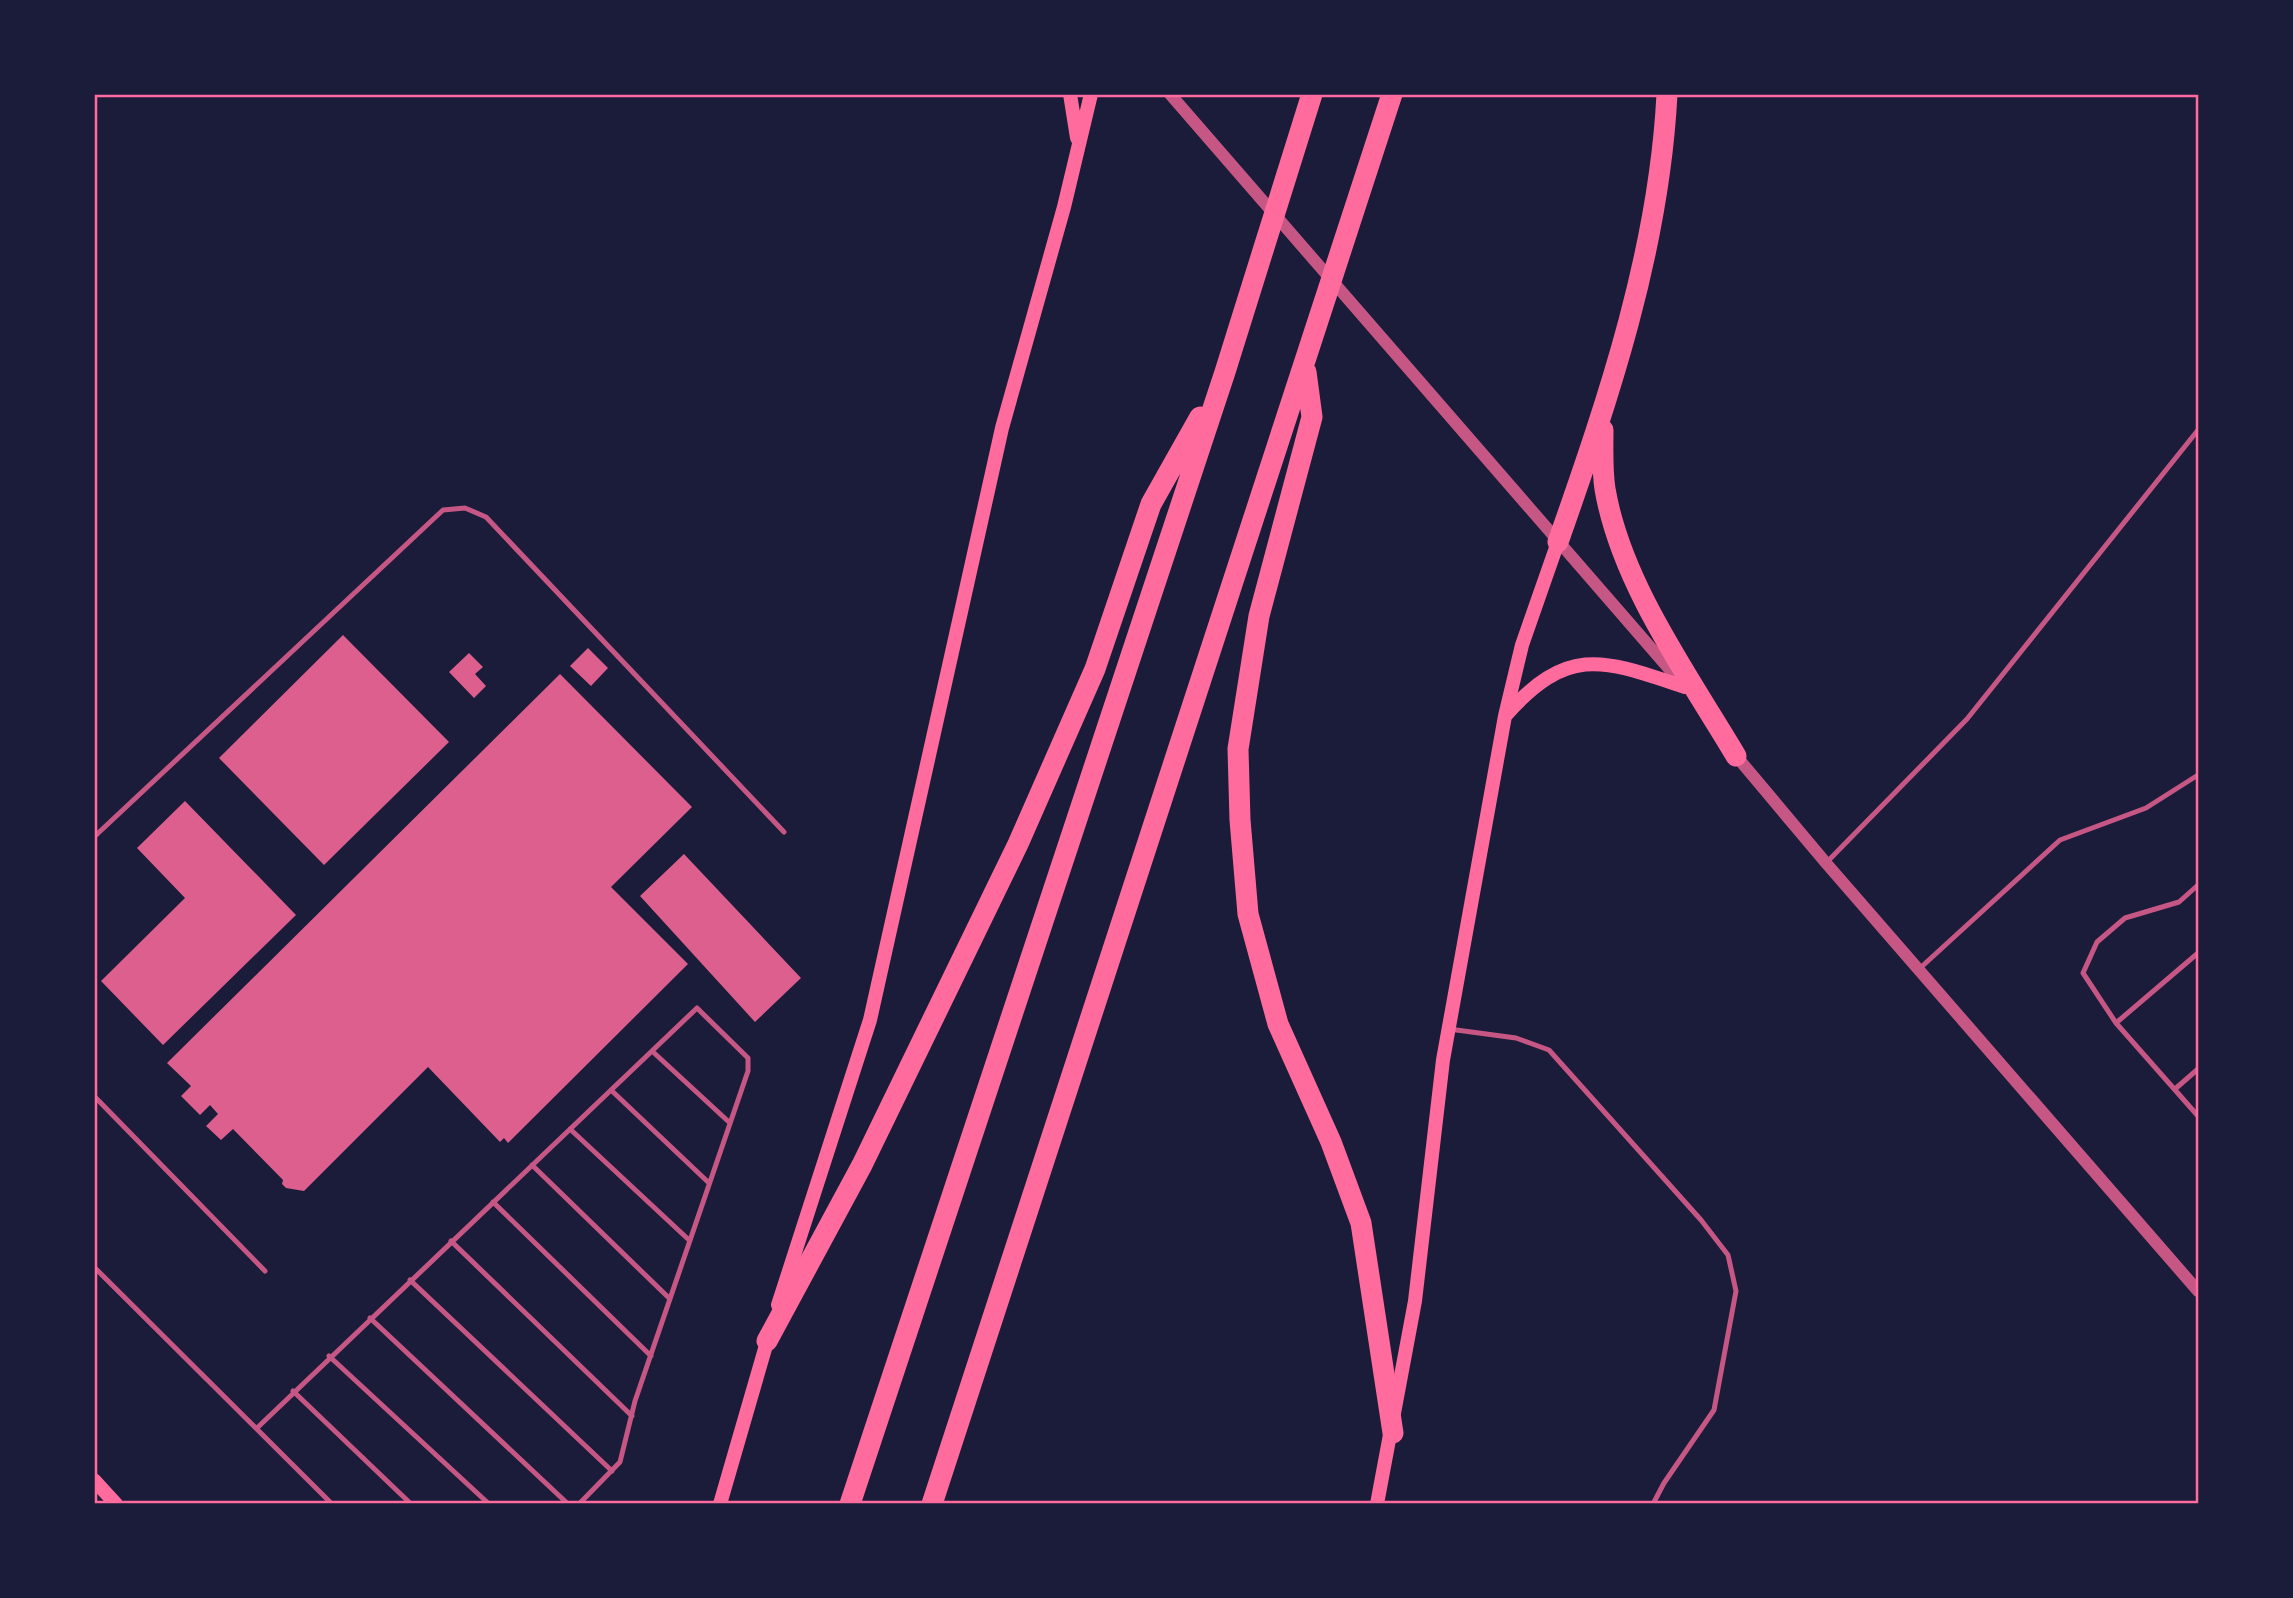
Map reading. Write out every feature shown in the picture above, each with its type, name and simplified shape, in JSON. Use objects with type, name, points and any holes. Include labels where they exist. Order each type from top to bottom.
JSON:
[{"type":"highway","points":[[850,1503],[1225,372],[1312,94]]},
{"type":"highway","points":[[932,1503],[1392,94]]},
{"type":"highway","points":[[1558,542],[1604,412],[1642,274],[1665,133],[1667,94]]},
{"type":"highway","points":[[1305,365],[1312,417],[1259,616],[1238,749],[1240,820],[1248,914],[1278,1024],[1331,1142],[1362,1223],[1393,1433]]},
{"type":"highway","points":[[767,1341],[862,1165],[1007,867],[1095,669],[1151,504],[1225,372]]},
{"type":"highway","points":[[1604,412],[1605,488],[1626,562],[1662,631],[1736,756]]},
{"type":"main road","points":[[1070,94],[1078,142]]},
{"type":"main road","points":[[720,1503],[767,1341],[870,1020],[1002,428],[1064,207],[1091,94]]},
{"type":"main road","points":[[1377,1503],[1393,1433],[1415,1301],[1448,1029],[1505,716],[1522,645],[1558,542]]},
{"type":"main road","points":[[1505,716],[1530,687],[1549,675],[1586,664],[1624,666],[1685,687]]},
{"type":"main road","points":[[94,1480],[116,1503]]},
{"type":"street","points":[[1173,98],[1685,687],[1736,756],[1826,863],[2199,1291]]},
{"type":"lane","points":[[1826,863],[1967,719],[2199,430]]},
{"type":"lane","points":[[94,837],[443,510],[465,508],[486,517],[784,832]]},
{"type":"lane","points":[[1919,970],[2060,840],[2146,808],[2199,775]]},
{"type":"lane","points":[[2199,885],[2179,902],[2125,918],[2096,942],[2084,973],[2116,1023],[2199,1116]]},
{"type":"lane","points":[[2116,1023],[2199,953]]},
{"type":"lane","points":[[257,1428],[329,1356],[697,1008],[748,1058],[748,1071],[651,1356],[620,1462],[579,1503]]},
{"type":"lane","points":[[1448,1029],[1516,1038],[1549,1050],[1701,1220],[1728,1255],[1736,1291],[1714,1410],[1653,1503]]},
{"type":"lane","points":[[652,1051],[730,1123]]},
{"type":"lane","points":[[2175,1089],[2199,1069]]},
{"type":"lane","points":[[611,1090],[709,1183]]},
{"type":"lane","points":[[94,1096],[265,1272]]},
{"type":"lane","points":[[570,1129],[689,1240]]},
{"type":"lane","points":[[532,1165],[670,1299]]},
{"type":"lane","points":[[493,1202],[651,1356]]},
{"type":"lane","points":[[451,1241],[632,1416]]},
{"type":"lane","points":[[94,1267],[332,1503]]},
{"type":"lane","points":[[411,1280],[612,1471]]},
{"type":"lane","points":[[370,1318],[568,1503]]},
{"type":"lane","points":[[329,1356],[489,1503]]},
{"type":"lane","points":[[293,1391],[411,1503]]},
{"type":"building","points":[[343,635],[449,742],[324,865],[219,758]]},
{"type":"building","points":[[588,648],[608,668],[591,686],[570,666]]},
{"type":"building","points":[[469,653],[483,667],[475,674],[486,686],[474,698],[449,672]]},
{"type":"building","points":[[560,674],[692,807],[611,887],[688,964],[508,1143],[504,1138],[500,1142],[428,1067],[304,1191],[286,1188],[282,1184],[283,1180],[233,1129],[221,1140],[206,1126],[218,1114],[210,1105],[200,1115],[181,1096],[191,1086],[167,1063]]},
{"type":"building","points":[[185,801],[296,915],[163,1045],[101,981],[185,898],[137,848]]},
{"type":"building","points":[[684,854],[801,978],[755,1022],[640,896]]}]
